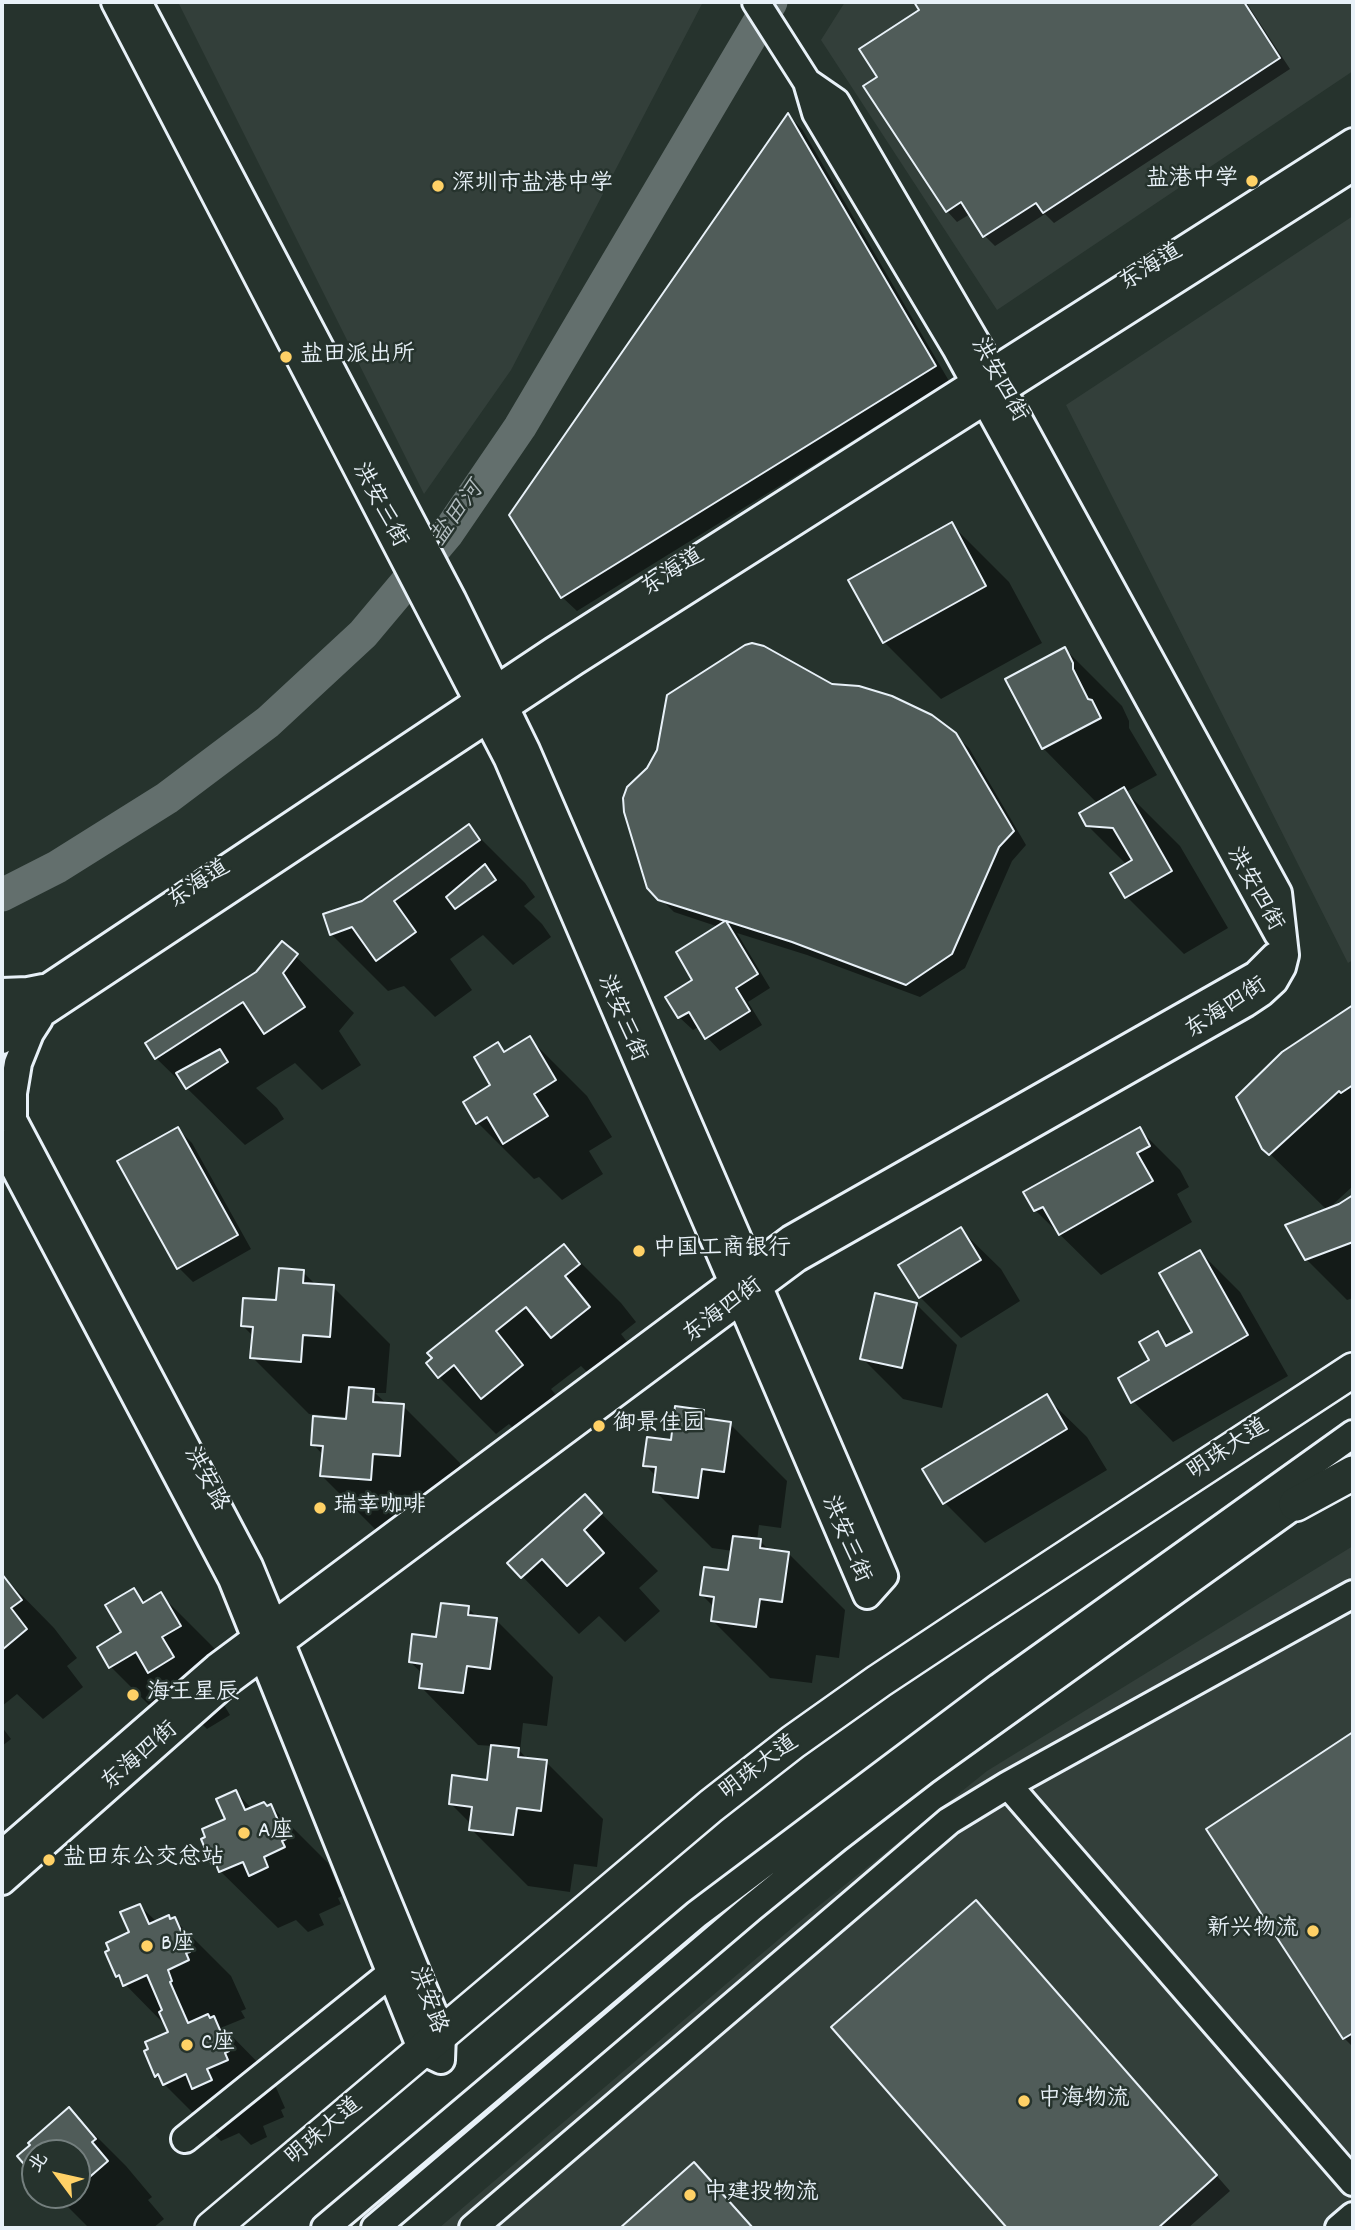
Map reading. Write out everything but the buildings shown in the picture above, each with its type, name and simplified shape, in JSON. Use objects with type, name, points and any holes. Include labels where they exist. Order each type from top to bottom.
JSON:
[{"type":"main road","name":"明珠大道","points":[[242,2228],[435,2048],[711,1806],[793,1742],[891,1673],[1353,1370]]},
{"type":"main road","name":"明珠大道","points":[[212,2228],[435,2048],[804,1758],[993,1628],[1353,1393]]},
{"type":"main road","points":[[1296,1504],[1353,1473]]},
{"type":"street","name":"洪安三街","points":[[115,2],[408,540]]},
{"type":"street","name":"洪安三街","points":[[138,2],[492,704],[531,763],[746,1284],[867,1595],[884,1576],[746,1284]]},
{"type":"street","name":"洪安四街","points":[[756,2],[807,82],[835,102],[989,386],[1278,892],[1282,942]]},
{"type":"street","name":"东海道","points":[[2,1040],[50,997],[492,704],[989,386],[1353,142]]},
{"type":"street","name":"东海道","points":[[989,386],[1353,167]]},
{"type":"street","name":"东海四街","points":[[2,1854],[217,1667],[268,1640],[746,1284],[797,1258],[1261,993],[1274,981],[1282,967],[1285,955],[1282,942]]},
{"type":"street","points":[[2,992],[29,991],[50,997],[20,1056],[7,1110]]},
{"type":"street","name":"东海道","points":[[2,1018],[50,997]]},
{"type":"street","name":"洪安路","points":[[7,1110],[250,1566],[268,1640],[435,2048]]},
{"type":"street","name":"洪安路","points":[[3,1148],[232,1579],[268,1640]]},
{"type":"street","points":[[325,2228],[707,1906],[999,1687],[1353,1434]]},
{"type":"street","points":[[375,2228],[837,1838],[924,1771],[1353,1465]]},
{"type":"street","points":[[473,2228],[949,1821],[1008,1785],[1353,1594]]},
{"type":"street","name":"东海四街","points":[[2,1881],[226,1683],[268,1640]]},
{"type":"street","points":[[1008,1785],[1353,2182]]},
{"type":"street","points":[[185,2139],[400,1965]]},
{"type":"street","points":[[1339,2228],[1353,2216]]},
{"type":"shaded area","name":"深圳市盐港中学","points":[[178,2],[703,2],[511,370],[424,494]]},
{"type":"shaded area","points":[[845,2],[1353,2],[1353,71],[997,310],[821,40]]},
{"type":"shaded area","points":[[1353,216],[1353,960],[1348,963],[1066,405]]},
{"type":"shaded area","points":[[1353,1546],[1353,2228],[439,2228],[805,1917],[987,1771]]},
{"type":"waterway","name":"盐田河","points":[[2,895],[57,867],[167,798],[268,722],[363,634],[447,534],[520,427],[771,2]]},
{"type":"place","name":"盐港中学","points":[[1252,181]]},
{"type":"place","name":"深圳市盐港中学","points":[[438,186]]},
{"type":"place","name":"盐田派出所","points":[[286,357]]},
{"type":"place","name":"中国工商银行","points":[[639,1251]]},
{"type":"place","name":"御景佳园","points":[[599,1426]]},
{"type":"place","name":"瑞幸咖啡","points":[[320,1508]]},
{"type":"place","name":"海王星辰","points":[[133,1695]]},
{"type":"place","name":"A座","points":[[244,1833]]},
{"type":"place","name":"盐田东公交总站","points":[[49,1860]]},
{"type":"place","name":"新兴物流","points":[[1313,1931]]},
{"type":"place","name":"B座","points":[[147,1946]]},
{"type":"place","name":"C座","points":[[187,2045]]},
{"type":"place","name":"中海物流","points":[[1024,2101]]},
{"type":"place","name":"中建投物流","points":[[690,2195]]}]
